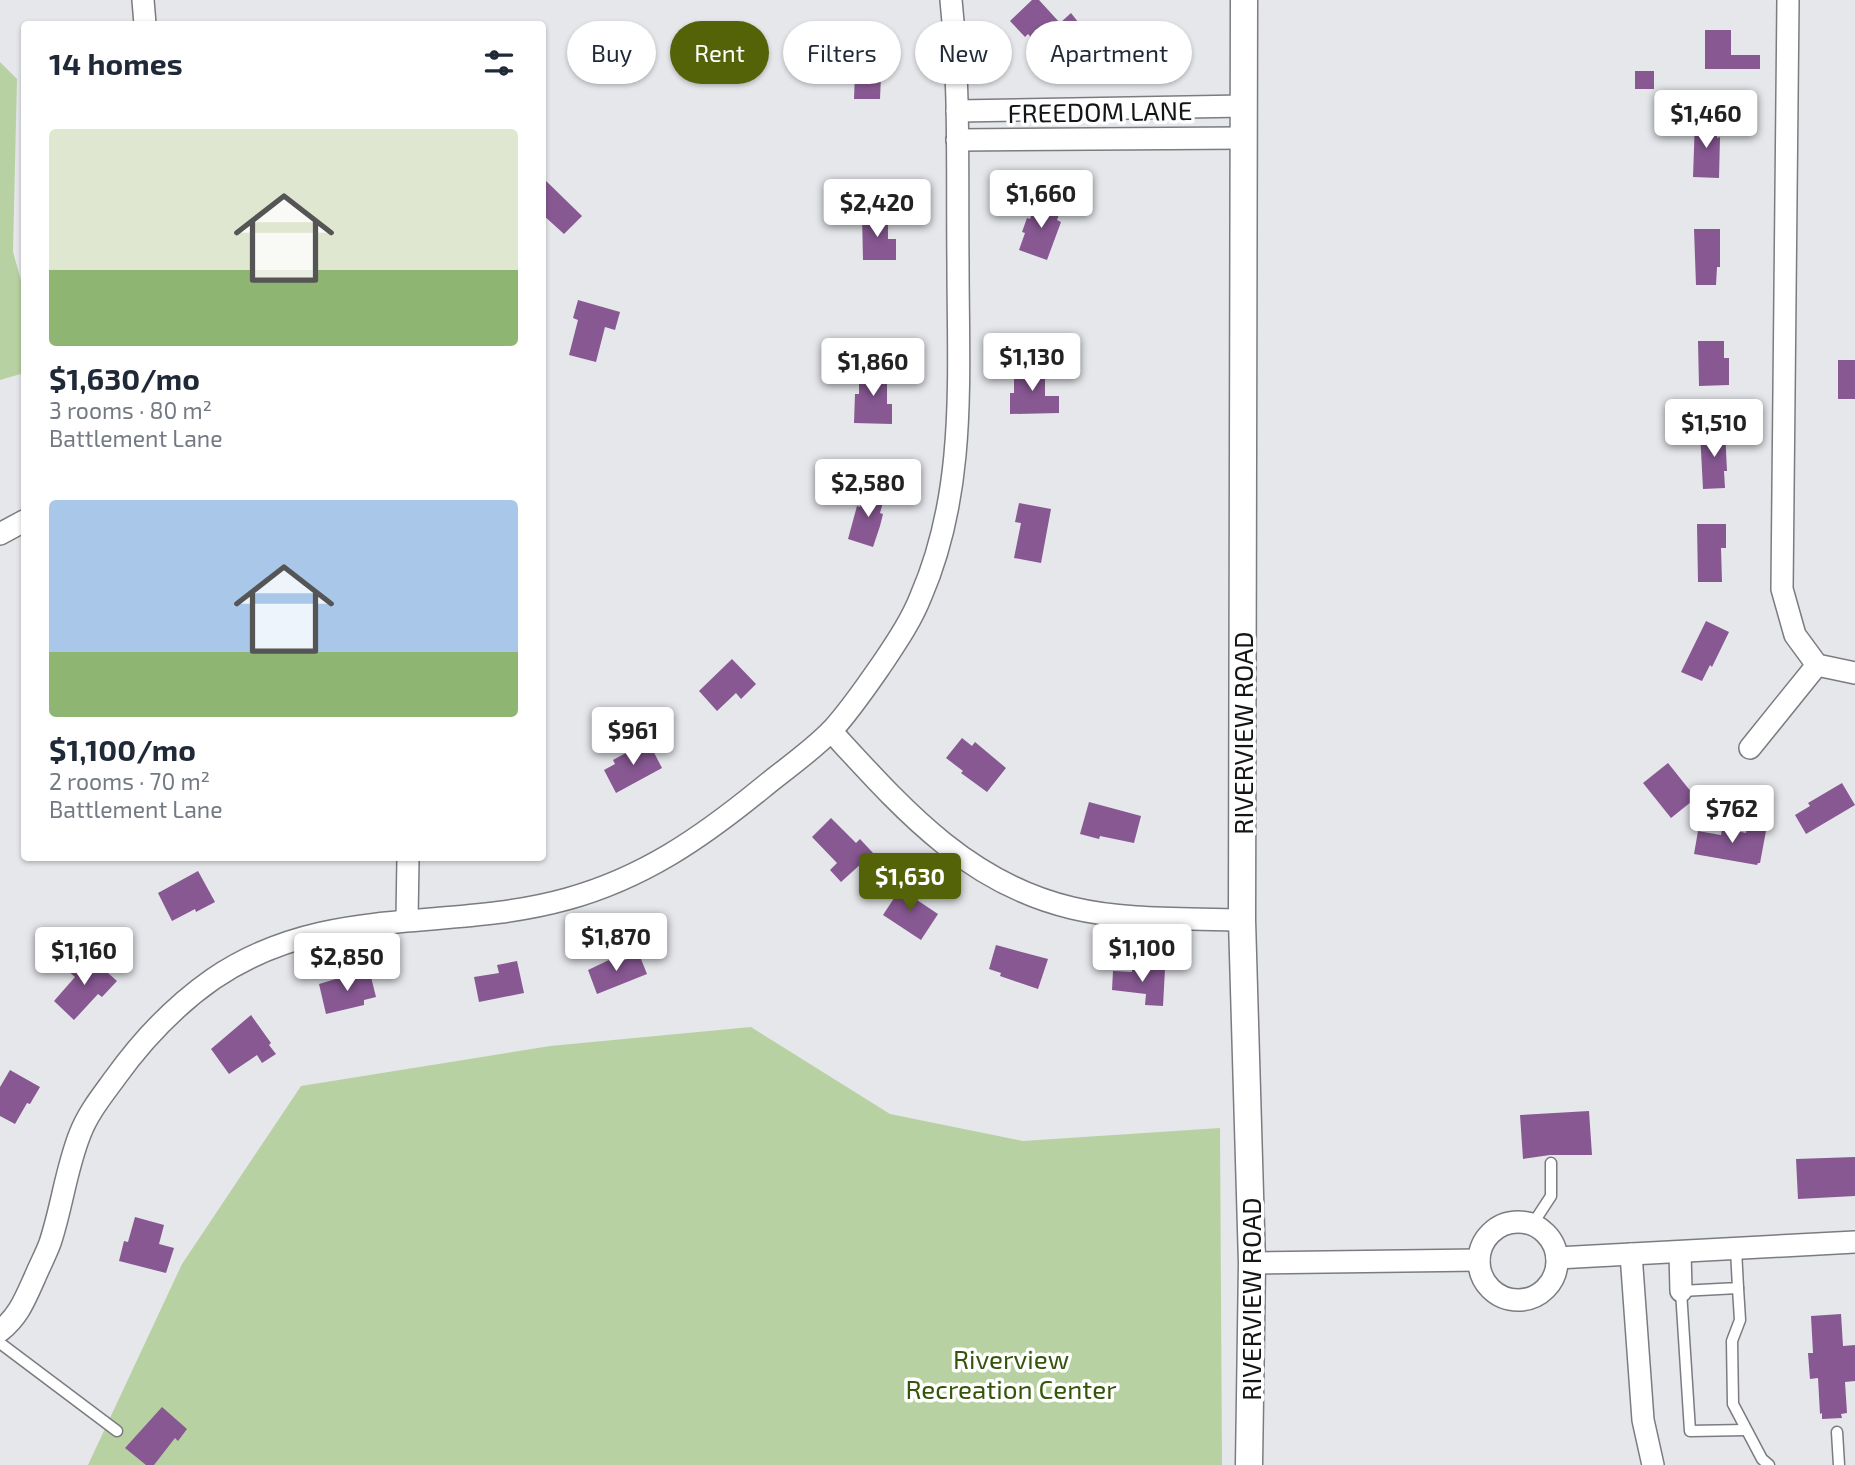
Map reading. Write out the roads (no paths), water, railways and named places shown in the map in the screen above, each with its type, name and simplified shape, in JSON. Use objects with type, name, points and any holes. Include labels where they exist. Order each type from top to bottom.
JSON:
[{"type":"street","points":[[143,0],[145,21]]},
{"type":"street","points":[[0,1331],[19,1314],[50,1245],[81,1131],[95,1105],[130,1056],[184,999],[244,960],[276,945],[308,935],[407,920],[523,909],[562,901],[622,880],[656,864],[704,834],[831,731],[873,677],[912,615],[938,552],[950,501],[957,441],[957,69],[951,0]]},
{"type":"street","name":"RIVERVIEW ROAD","points":[[1244,0],[1242,920],[1252,1263],[1249,1465]]},
{"type":"street","points":[[1788,0],[1782,589],[1795,635],[1817,665],[1855,673]]},
{"type":"street","name":"FREEDOM LANE","points":[[957,111],[1244,106]]},
{"type":"street","name":"FREEDOM LANE","points":[[957,140],[1244,138]]},
{"type":"street","points":[[0,534],[21,523]]},
{"type":"street","points":[[1750,748],[1817,665]]},
{"type":"street","points":[[831,731],[912,817],[958,856],[1002,883],[1037,898],[1097,912],[1242,920]]},
{"type":"street","points":[[407,920],[408,861]]},
{"type":"street","points":[[1513,1223],[1532,1225],[1550,1240],[1557,1258],[1552,1280],[1544,1290],[1526,1300],[1500,1296],[1491,1289],[1483,1278],[1479,1259],[1482,1246],[1498,1228],[1513,1223]]},
{"type":"street","points":[[1557,1258],[1855,1242]]},
{"type":"street","points":[[1680,1252],[1682,1291]]},
{"type":"street","points":[[1631,1254],[1643,1420],[1653,1465]]},
{"type":"street","points":[[1252,1263],[1479,1259]]},
{"type":"lane","points":[[1532,1225],[1551,1196],[1551,1163]]},
{"type":"lane","points":[[1736,1249],[1740,1320],[1732,1341],[1733,1404],[1762,1459],[1769,1465]]},
{"type":"lane","points":[[1738,1288],[1682,1291],[1690,1431],[1746,1430]]},
{"type":"lane","points":[[0,1343],[117,1431]]},
{"type":"lane","points":[[1837,1432],[1839,1465]]},
{"type":"park label","name":"Riverview Recreation Center","points":[[1011,1373]]}]
